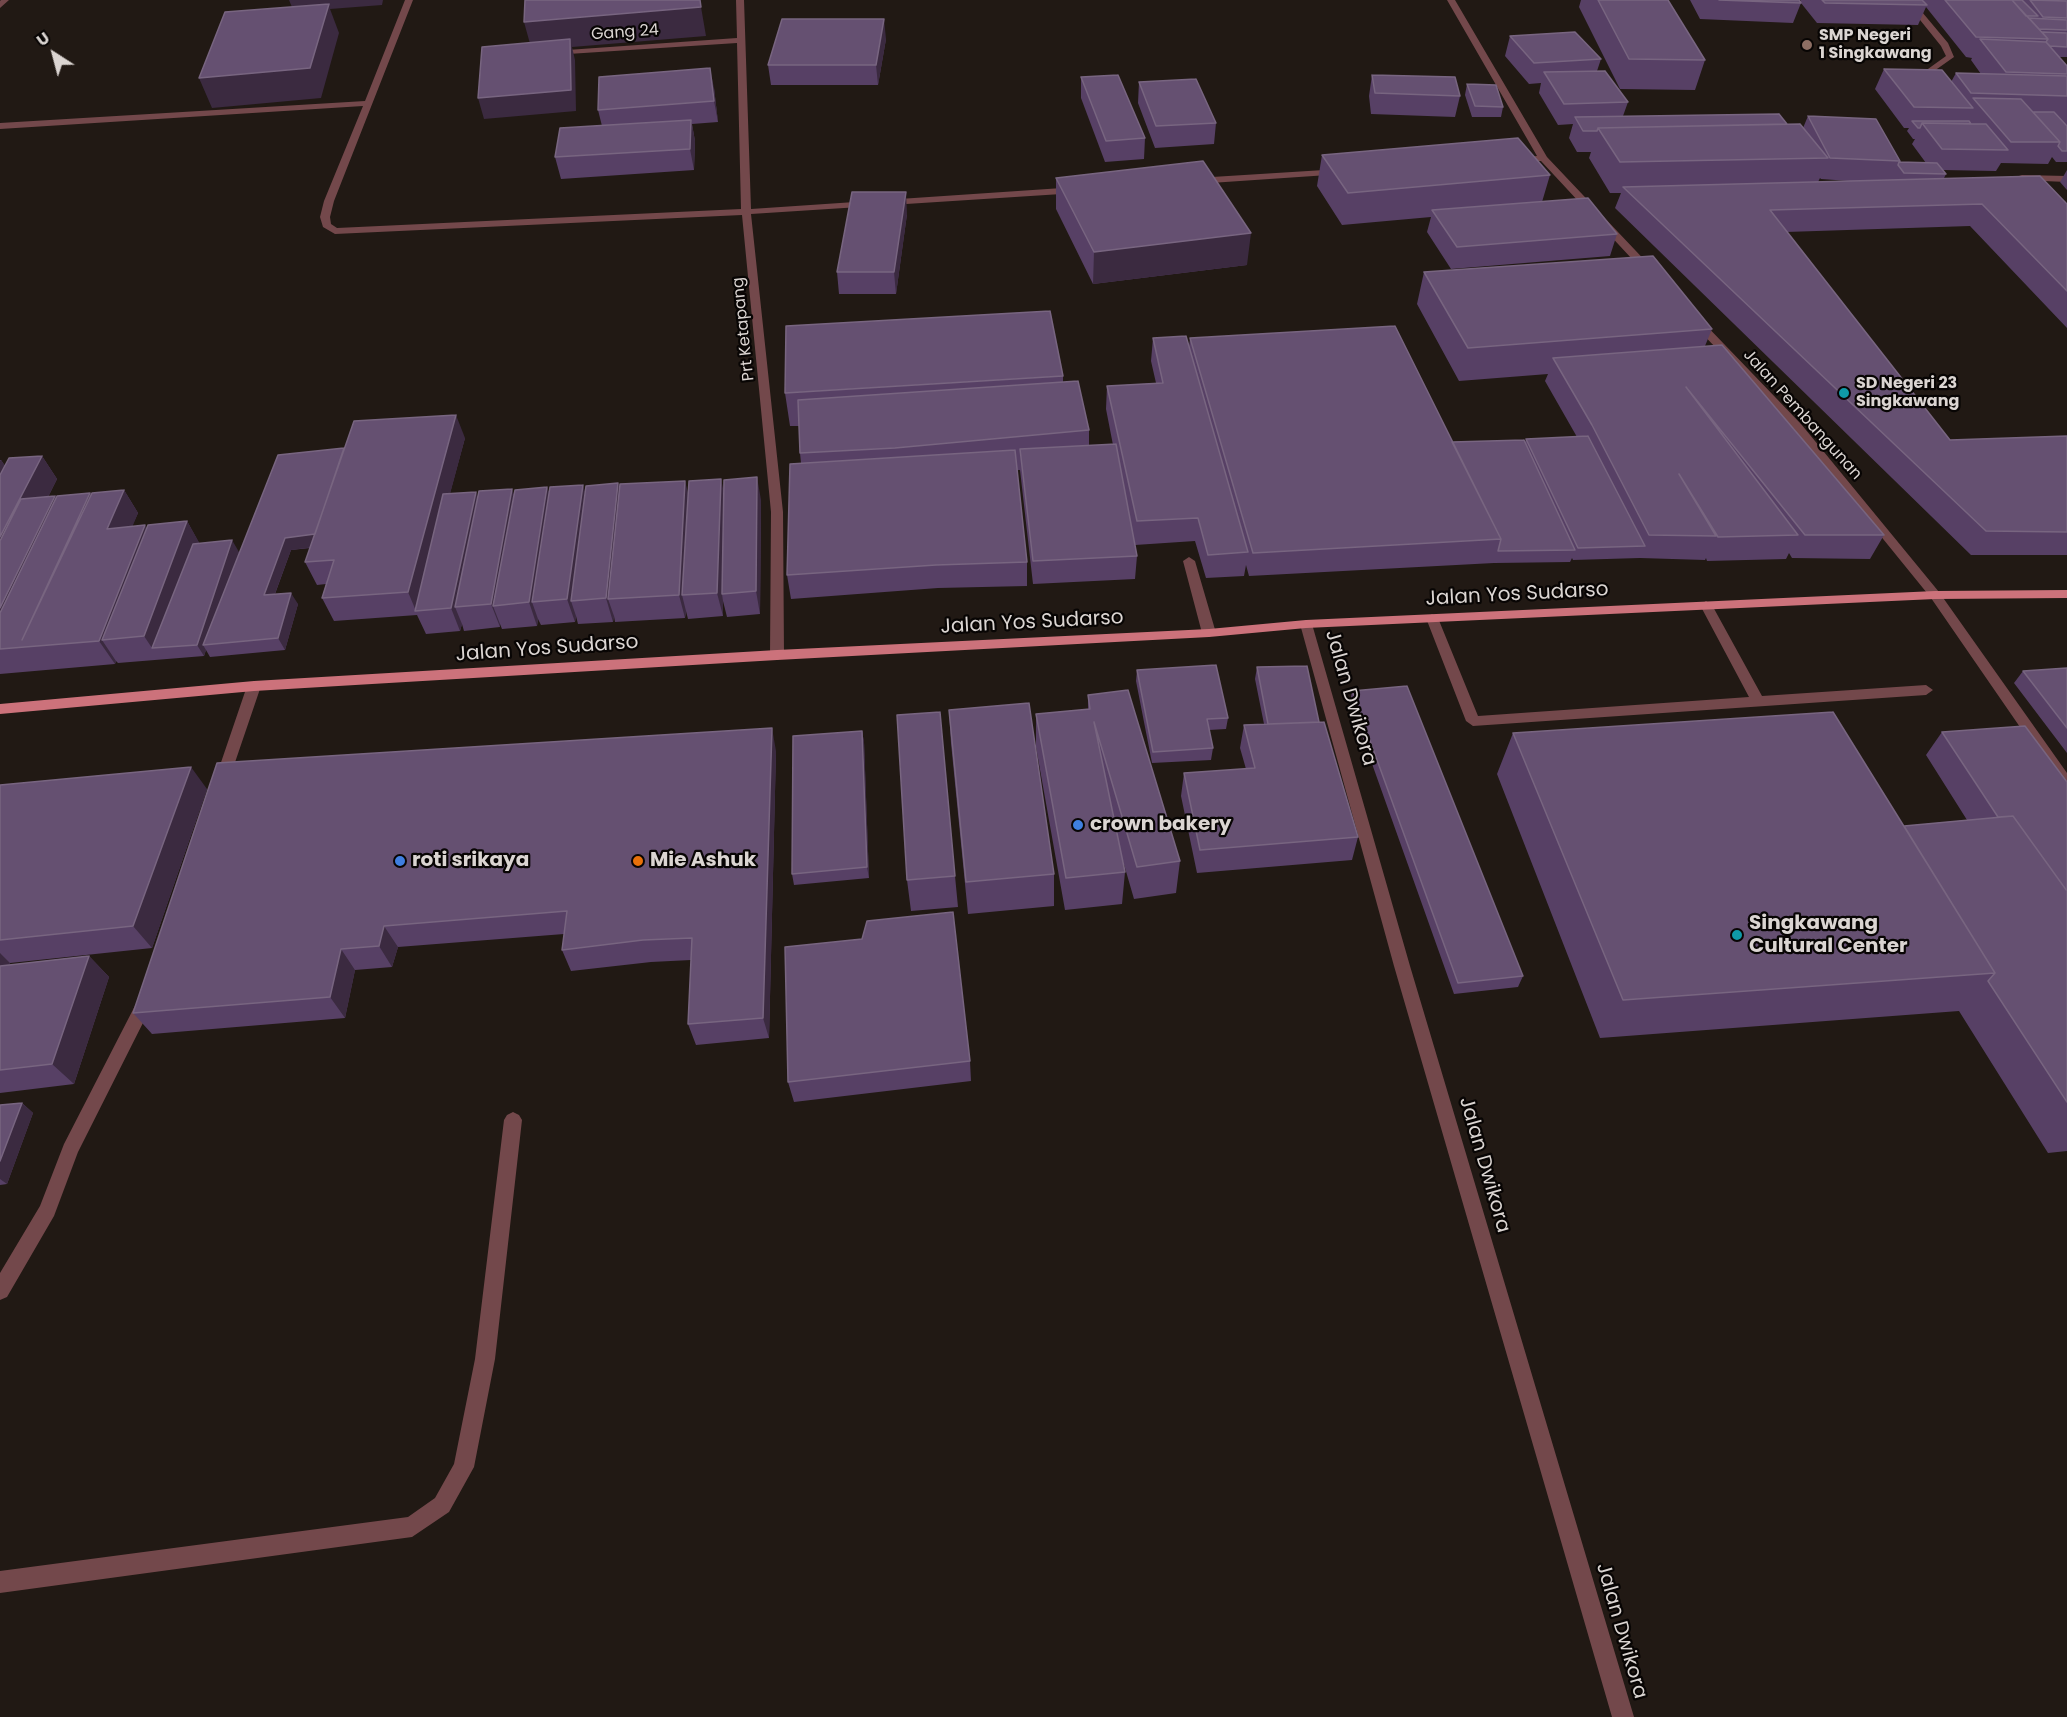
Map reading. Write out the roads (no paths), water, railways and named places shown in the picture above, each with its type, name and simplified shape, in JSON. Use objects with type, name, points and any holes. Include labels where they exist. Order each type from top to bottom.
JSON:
[{"type":"main road","name":"Jalan Yos Sudarso","points":[[0,710],[254,686],[777,655],[1209,633],[1306,624],[1935,595],[2067,594]]},
{"type":"street","points":[[0,6],[5,0]]},
{"type":"street","points":[[409,0],[329,201],[325,217],[326,225],[334,231],[746,212],[1091,189]]},
{"type":"street","name":"Prt Ketapang","points":[[740,0],[746,212],[777,512],[777,655]]},
{"type":"street","points":[[1451,0],[1544,158],[1659,281]]},
{"type":"street","points":[[1908,0],[1945,45],[1950,57],[1917,81]]},
{"type":"street","name":"Gang 24","points":[[545,54],[741,40]]},
{"type":"street","points":[[0,126],[368,103]]},
{"type":"street","points":[[1508,160],[1544,158]]},
{"type":"street","points":[[1186,182],[1353,171]]},
{"type":"street","points":[[2028,185],[2021,178],[2067,179]]},
{"type":"street","name":"Jalan Pembangunan","points":[[1691,315],[1797,426],[1935,595],[2067,784]]},
{"type":"street","points":[[1189,561],[1209,633]]},
{"type":"street","points":[[1706,605],[1758,702]]},
{"type":"street","points":[[1431,618],[1473,721],[1758,702],[1823,702],[1926,690]]},
{"type":"street","name":"Jalan Dwikora","points":[[1306,624],[1405,978],[1623,1717]]},
{"type":"street","points":[[217,796],[254,686]]},
{"type":"street","points":[[0,1291],[48,1210],[70,1150],[153,983]]},
{"type":"street","points":[[0,1582],[412,1527],[442,1505],[464,1467],[485,1359],[513,1120]]},
{"type":"place","name":"SMP Negeri 1 Singkawang","points":[[1807,45]]},
{"type":"place","name":"SD Negeri 23 Singkawang","points":[[1844,393]]},
{"type":"place","name":"crown bakery","points":[[1078,825]]},
{"type":"place","name":"roti srikaya","points":[[400,861]]},
{"type":"place","name":"Mie Ashuk","points":[[638,861]]},
{"type":"place","name":"Singkawang Cultural Center","points":[[1737,935]]}]
